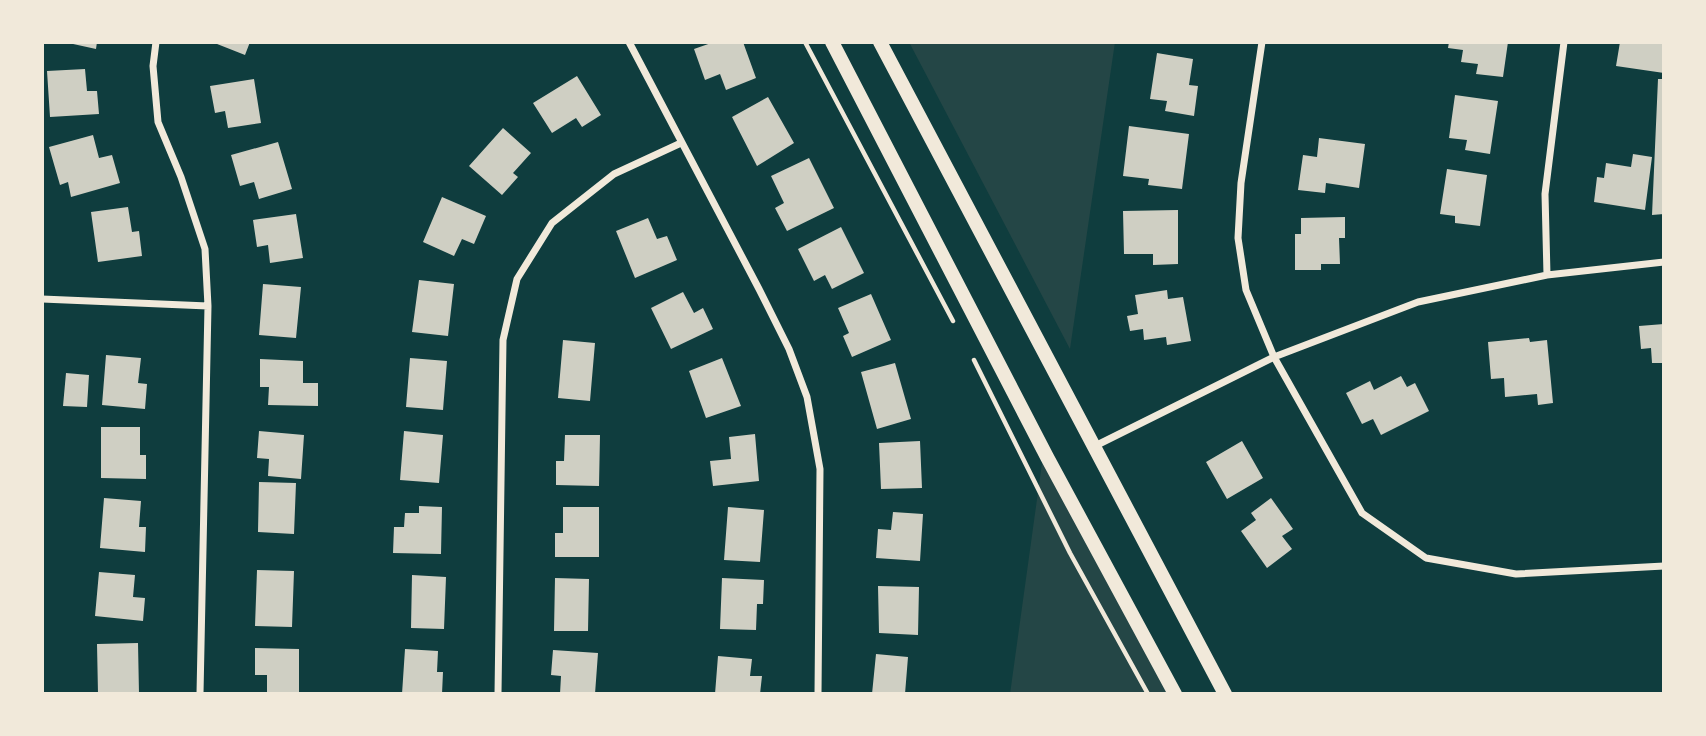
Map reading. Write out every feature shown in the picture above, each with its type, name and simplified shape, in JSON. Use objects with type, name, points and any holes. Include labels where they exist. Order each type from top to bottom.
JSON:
[{"type":"main road","points":[[832,42],[1047,457],[1175,694]]},
{"type":"main road","points":[[880,42],[1226,694]]},
{"type":"street","points":[[156,42],[153,66],[158,122],[181,177],[205,249],[208,306],[200,694]]},
{"type":"street","points":[[629,42],[759,289],[789,349],[807,397],[820,469],[818,694]]},
{"type":"street","points":[[1262,42],[1241,183],[1238,238],[1245,290],[1274,357],[1362,513],[1426,558],[1516,574],[1664,566]]},
{"type":"street","points":[[1547,275],[1545,194],[1564,42]]},
{"type":"street","points":[[498,694],[503,340],[517,279],[552,223],[614,174],[681,143]]},
{"type":"street","points":[[1093,447],[1274,357],[1418,302],[1547,275],[1664,262]]},
{"type":"street","points":[[42,299],[208,306]]},
{"type":"path","points":[[805,42],[959,332]]},
{"type":"path","points":[[972,356],[1070,553],[1148,694]]},
{"type":"shaded area","points":[[909,42],[1115,42],[1070,349]]},
{"type":"shaded area","points":[[1043,456],[1171,694],[1010,694]]},
{"type":"building","points":[[64,42],[97,42],[96,49]]},
{"type":"building","points":[[212,42],[250,42],[245,55]]},
{"type":"building","points":[[714,42],[743,42],[756,78],[726,90],[720,74],[705,80],[694,49]]},
{"type":"building","points":[[1449,42],[1508,42],[1503,77],[1476,74],[1478,64],[1461,62],[1463,50],[1448,48]]},
{"type":"building","points":[[1620,42],[1664,42],[1664,73],[1616,66]]},
{"type":"building","points":[[1157,53],[1193,59],[1189,85],[1198,86],[1194,116],[1165,111],[1167,101],[1150,99]]},
{"type":"building","points":[[85,69],[87,91],[97,91],[99,114],[50,117],[47,71]]},
{"type":"building","points":[[577,76],[601,115],[582,127],[576,118],[552,133],[533,103]]},
{"type":"building","points":[[254,79],[261,123],[228,128],[225,111],[215,113],[210,86]]},
{"type":"building","points":[[1658,79],[1664,79],[1664,214],[1652,215]]},
{"type":"building","points":[[1455,95],[1498,101],[1490,154],[1465,150],[1467,140],[1449,138]]},
{"type":"building","points":[[768,97],[794,143],[757,166],[732,117]]},
{"type":"building","points":[[1129,126],[1189,134],[1182,189],[1148,185],[1149,179],[1123,176]]},
{"type":"building","points":[[503,128],[531,153],[513,173],[518,177],[502,195],[469,166]]},
{"type":"building","points":[[93,135],[99,158],[112,155],[120,183],[71,197],[68,182],[60,185],[49,147]]},
{"type":"building","points":[[1319,138],[1365,144],[1359,188],[1326,183],[1325,193],[1298,190],[1303,155],[1317,157]]},
{"type":"building","points":[[278,142],[292,189],[259,199],[254,182],[240,186],[231,155]]},
{"type":"building","points":[[1633,154],[1652,157],[1645,210],[1594,202],[1597,177],[1604,178],[1606,163],[1631,167]]},
{"type":"building","points":[[809,158],[834,208],[787,231],[775,208],[784,203],[771,176]]},
{"type":"building","points":[[1447,169],[1487,175],[1480,226],[1455,223],[1455,216],[1440,214]]},
{"type":"building","points":[[442,197],[486,216],[474,244],[462,239],[454,256],[423,242]]},
{"type":"building","points":[[128,207],[132,232],[139,231],[142,256],[98,262],[91,212]]},
{"type":"building","points":[[1178,210],[1178,264],[1153,265],[1153,254],[1124,254],[1123,211]]},
{"type":"building","points":[[296,214],[303,258],[270,263],[268,245],[257,247],[253,220]]},
{"type":"building","points":[[1345,217],[1345,238],[1339,238],[1340,264],[1321,264],[1321,270],[1295,270],[1295,234],[1301,234],[1301,218]]},
{"type":"building","points":[[648,218],[657,239],[667,236],[677,260],[635,278],[616,231]]},
{"type":"building","points":[[841,227],[864,273],[832,289],[825,275],[814,281],[798,249]]},
{"type":"building","points":[[419,280],[454,284],[448,336],[412,332]]},
{"type":"building","points":[[263,284],[301,287],[296,338],[259,335]]},
{"type":"building","points":[[1167,290],[1168,299],[1183,297],[1191,341],[1167,345],[1166,337],[1144,340],[1143,329],[1130,331],[1127,316],[1138,314],[1135,295]]},
{"type":"building","points":[[683,292],[694,313],[703,308],[713,329],[671,349],[651,308]]},
{"type":"building","points":[[871,294],[891,340],[852,357],[843,336],[849,333],[838,308]]},
{"type":"building","points":[[1664,324],[1664,363],[1652,363],[1651,348],[1641,349],[1639,326]]},
{"type":"building","points":[[1529,338],[1530,342],[1547,340],[1553,403],[1538,405],[1537,394],[1505,397],[1504,378],[1491,379],[1488,342]]},
{"type":"building","points":[[563,340],[595,343],[590,401],[558,398]]},
{"type":"building","points":[[106,355],[141,358],[138,383],[147,384],[145,409],[102,405]]},
{"type":"building","points":[[410,358],[447,361],[443,410],[406,407]]},
{"type":"building","points":[[722,358],[741,406],[706,418],[689,371]]},
{"type":"building","points":[[260,359],[303,361],[303,383],[318,383],[318,406],[268,405],[269,387],[260,387]]},
{"type":"building","points":[[895,363],[911,419],[877,429],[861,372]]},
{"type":"building","points":[[66,373],[89,375],[87,407],[63,406]]},
{"type":"building","points":[[1401,376],[1407,387],[1415,383],[1429,411],[1381,435],[1373,419],[1362,424],[1346,393],[1370,381],[1374,390]]},
{"type":"building","points":[[101,427],[140,427],[140,455],[146,455],[146,479],[101,478]]},
{"type":"building","points":[[259,431],[304,435],[301,479],[268,476],[269,459],[257,458]]},
{"type":"building","points":[[404,431],[443,435],[439,483],[400,480]]},
{"type":"building","points":[[755,434],[759,481],[713,486],[710,461],[731,459],[729,437]]},
{"type":"building","points":[[565,435],[600,435],[599,486],[556,485],[556,461],[564,461]]},
{"type":"building","points":[[920,441],[922,488],[881,489],[879,443]]},
{"type":"building","points":[[1242,441],[1263,478],[1227,499],[1206,462]]},
{"type":"building","points":[[259,482],[296,483],[294,534],[258,532]]},
{"type":"building","points":[[104,498],[141,501],[139,527],[146,527],[145,552],[100,548]]},
{"type":"building","points":[[1271,498],[1293,529],[1282,536],[1292,549],[1267,568],[1241,531],[1256,520],[1251,513]]},
{"type":"building","points":[[419,506],[442,507],[441,554],[393,553],[394,527],[404,527],[405,513],[419,513]]},
{"type":"building","points":[[563,507],[599,507],[599,557],[555,557],[555,533],[563,533]]},
{"type":"building","points":[[728,507],[764,510],[760,562],[724,560]]},
{"type":"building","points":[[893,512],[923,514],[920,561],[876,558],[878,529],[891,530]]},
{"type":"building","points":[[257,570],[294,571],[292,627],[255,626]]},
{"type":"building","points":[[99,572],[135,575],[133,597],[145,598],[143,621],[95,616]]},
{"type":"building","points":[[412,575],[446,577],[444,629],[411,628]]},
{"type":"building","points":[[555,578],[589,579],[588,631],[554,631]]},
{"type":"building","points":[[722,578],[764,580],[763,604],[757,604],[756,630],[720,629]]},
{"type":"building","points":[[878,586],[919,587],[918,635],[879,633]]},
{"type":"building","points":[[138,643],[139,694],[98,694],[97,644]]},
{"type":"building","points":[[255,648],[299,649],[299,693],[267,693],[267,675],[255,675]]},
{"type":"building","points":[[405,649],[438,651],[437,672],[443,672],[442,694],[402,694]]},
{"type":"building","points":[[553,650],[598,653],[595,694],[560,694],[561,676],[551,675]]},
{"type":"building","points":[[876,654],[908,657],[905,694],[872,694]]},
{"type":"building","points":[[718,656],[752,659],[750,676],[762,676],[760,694],[715,694]]}]
